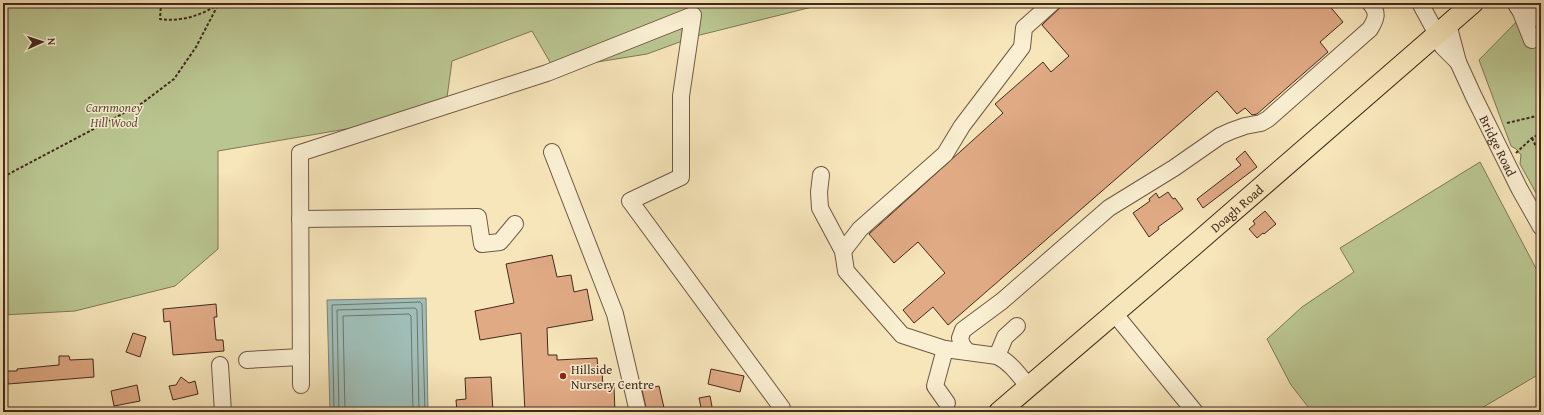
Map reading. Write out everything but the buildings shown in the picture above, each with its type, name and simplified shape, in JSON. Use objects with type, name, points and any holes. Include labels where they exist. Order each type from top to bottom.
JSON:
[{"type":"main road","name":"Doagh Road","points":[[999,412],[1199,241],[1472,3]]},
{"type":"street","points":[[842,251],[860,229],[946,154],[962,126],[1022,47],[1024,28],[1052,3]]},
{"type":"street","points":[[967,351],[960,338],[963,330],[1002,301],[1109,208],[1174,168],[1220,136],[1245,126],[1261,123],[1268,119],[1370,29],[1376,19],[1375,8],[1370,3]]},
{"type":"street","name":"Bridge Road","points":[[1420,3],[1442,29],[1519,188],[1541,226]]},
{"type":"street","points":[[1517,6],[1541,20]]},
{"type":"street","points":[[1517,6],[1532,40],[1537,27],[1541,24]]},
{"type":"street","points":[[301,384],[300,153],[547,73],[692,16],[681,96],[682,177],[630,201],[782,408]]},
{"type":"street","points":[[552,152],[615,314],[638,412]]},
{"type":"street","points":[[821,175],[818,192],[820,208],[842,251],[846,271],[902,335],[906,338],[945,349],[997,356],[1012,367],[1028,386]]},
{"type":"street","points":[[300,219],[478,217],[482,244],[500,242],[515,224]]},
{"type":"street","points":[[1114,313],[1195,412]]},
{"type":"street","points":[[997,356],[1004,337],[1017,326]]},
{"type":"street","points":[[945,349],[934,386],[947,403]]},
{"type":"street","points":[[247,360],[301,357]]},
{"type":"street","points":[[220,365],[223,412]]},
{"type":"path","points":[[161,3],[160,18],[168,20],[186,18],[209,11],[218,4]]},
{"type":"path","points":[[3,178],[141,104],[174,79],[196,47],[218,4]]},
{"type":"path","points":[[1507,123],[1541,116]]},
{"type":"path","points":[[1512,157],[1532,138],[1541,133]]},
{"type":"path","points":[[1532,138],[1541,157]]},
{"type":"green space","name":"Carnmoney Hill Wood","points":[[3,3],[828,3],[696,36],[647,54],[554,69],[532,31],[452,61],[445,112],[218,151],[218,249],[175,286],[75,311],[3,315]]},
{"type":"green space","points":[[1537,3],[1541,3],[1541,202],[1520,164],[1521,155],[1511,146],[1479,60],[1522,16]]},
{"type":"green space","points":[[1480,162],[1541,278],[1541,373],[1475,412],[1312,412],[1291,385],[1267,339],[1302,307],[1354,272],[1340,248]]},
{"type":"water","points":[[426,298],[428,412],[330,412],[327,300]]},
{"type":"place","name":"Hillside Nursery Centre","points":[[563,376]]}]
